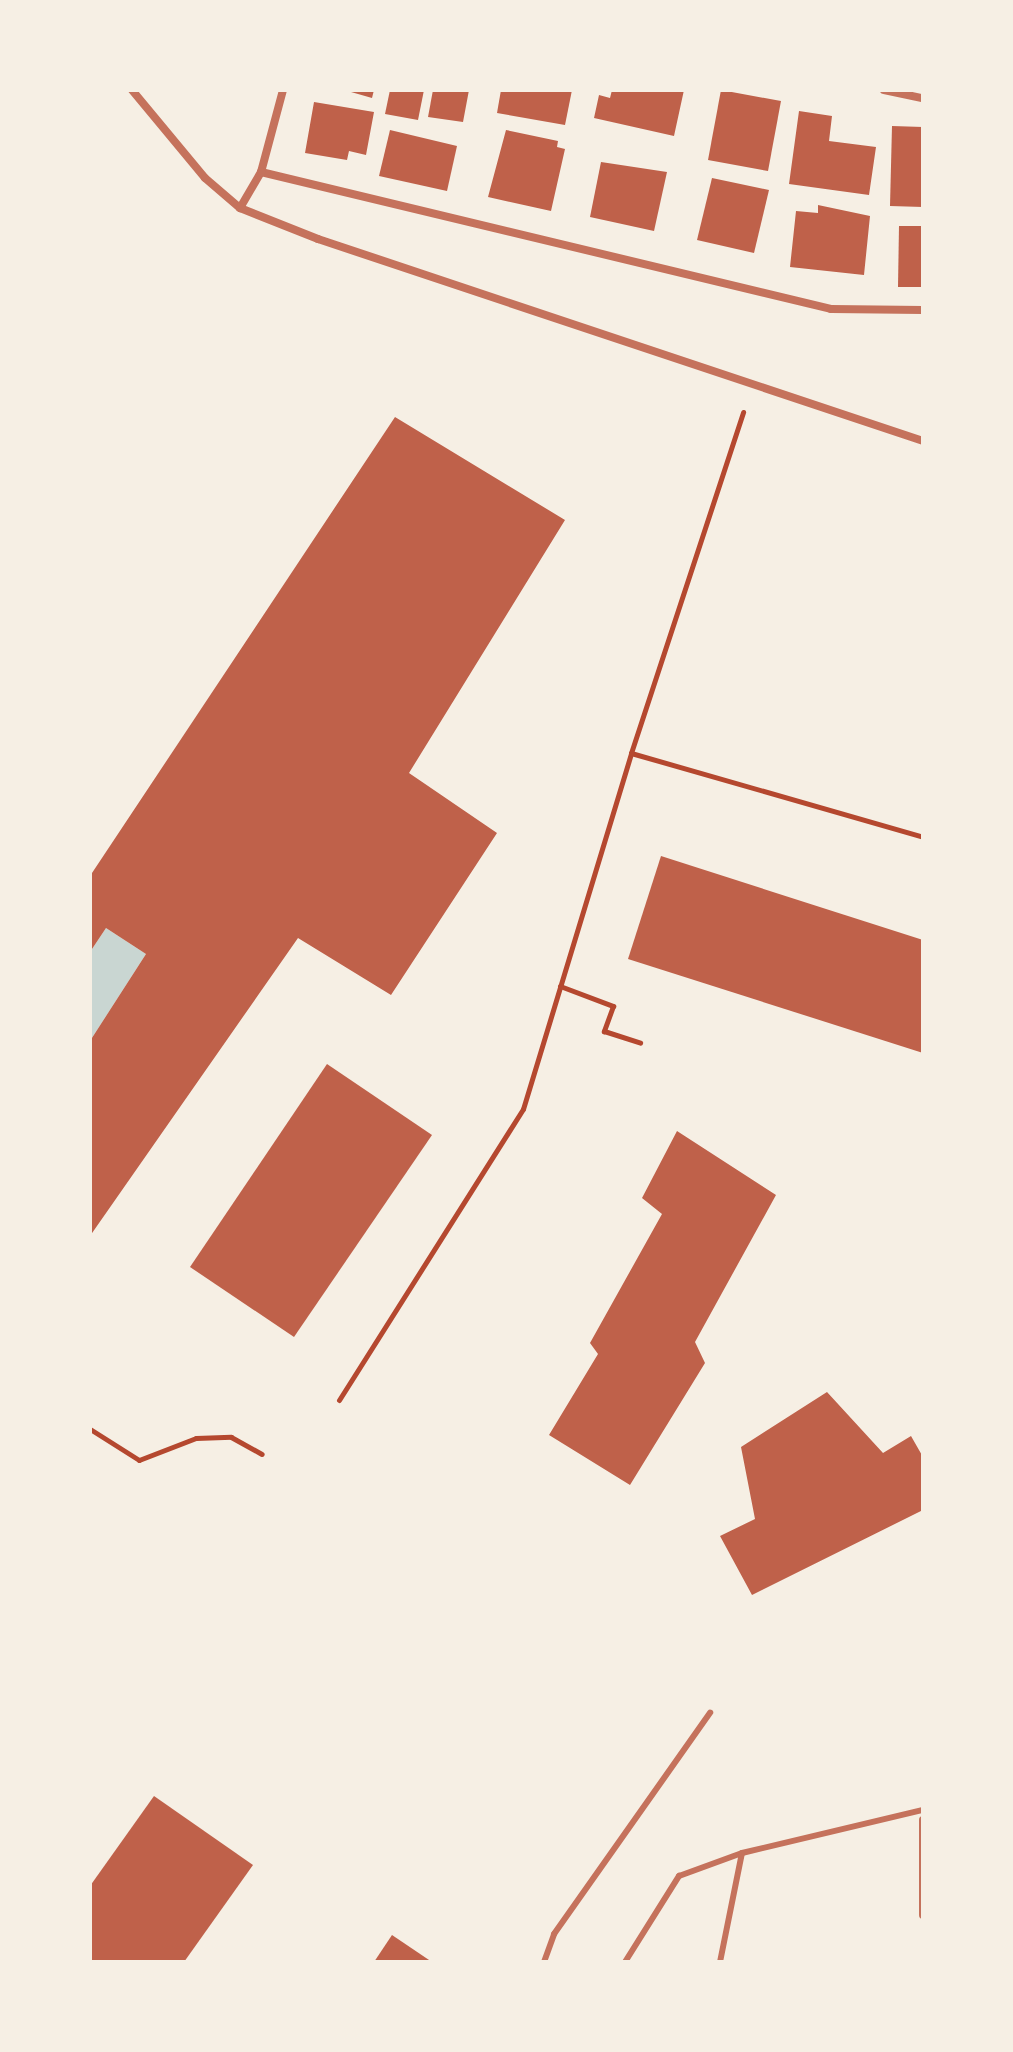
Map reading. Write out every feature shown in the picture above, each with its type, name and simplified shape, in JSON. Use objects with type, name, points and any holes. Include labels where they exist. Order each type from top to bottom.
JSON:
[{"type":"street","points":[[132,90],[205,178],[240,208],[318,239],[923,441]]},
{"type":"street","points":[[240,208],[261,172],[283,90]]},
{"type":"street","points":[[884,90],[923,98]]},
{"type":"street","points":[[261,172],[831,309],[923,310]]},
{"type":"street","points":[[923,1820],[923,1915]]},
{"type":"lane","points":[[544,1962],[554,1934],[710,1713]]},
{"type":"lane","points":[[625,1962],[679,1876],[742,1853],[923,1810]]},
{"type":"lane","points":[[720,1962],[742,1853]]},
{"type":"path","points":[[339,1400],[523,1109],[631,753],[754,385]]},
{"type":"path","points":[[631,753],[923,837]]},
{"type":"path","points":[[560,986],[613,1006],[604,1031],[640,1043]]},
{"type":"path","points":[[90,1429],[139,1460],[196,1438],[231,1437],[262,1454]]},
{"type":"shaded area","points":[[106,928],[146,954],[90,1041],[90,952]]},
{"type":"building","points":[[344,90],[374,90],[372,98]]},
{"type":"building","points":[[390,90],[424,90],[418,120],[385,114]]},
{"type":"building","points":[[433,90],[469,90],[463,122],[428,117]]},
{"type":"building","points":[[501,90],[572,90],[565,125],[497,113]]},
{"type":"building","points":[[612,90],[684,90],[674,136],[594,118],[599,95],[610,98]]},
{"type":"building","points":[[721,90],[781,101],[768,171],[708,160]]},
{"type":"building","points":[[314,102],[374,112],[366,155],[349,151],[347,160],[305,153]]},
{"type":"building","points":[[799,111],[832,116],[829,141],[876,147],[869,195],[789,184]]},
{"type":"building","points":[[892,126],[923,127],[923,207],[890,206]]},
{"type":"building","points":[[390,130],[457,146],[447,191],[379,176]]},
{"type":"building","points":[[506,130],[558,141],[557,147],[565,149],[551,211],[488,197]]},
{"type":"building","points":[[601,162],[667,172],[654,231],[590,217]]},
{"type":"building","points":[[712,178],[769,190],[754,253],[697,240]]},
{"type":"building","points":[[818,205],[870,216],[864,275],[790,267],[796,211],[818,213]]},
{"type":"building","points":[[899,226],[923,226],[923,287],[898,287]]},
{"type":"building","points":[[395,417],[565,520],[409,773],[497,833],[391,995],[298,938],[90,1236],[90,1041],[146,954],[106,928],[90,952],[90,876]]},
{"type":"building","points":[[661,856],[923,940],[923,1053],[628,959]]},
{"type":"building","points":[[327,1064],[432,1135],[294,1337],[190,1267]]},
{"type":"building","points":[[677,1131],[776,1195],[695,1342],[705,1363],[630,1485],[549,1435],[598,1354],[590,1343],[662,1214],[642,1198]]},
{"type":"building","points":[[827,1392],[883,1453],[911,1436],[923,1457],[923,1510],[752,1595],[720,1536],[755,1519],[741,1447]]},
{"type":"building","points":[[154,1796],[253,1865],[184,1962],[90,1962],[90,1886]]},
{"type":"building","points":[[392,1935],[432,1962],[374,1962]]}]
